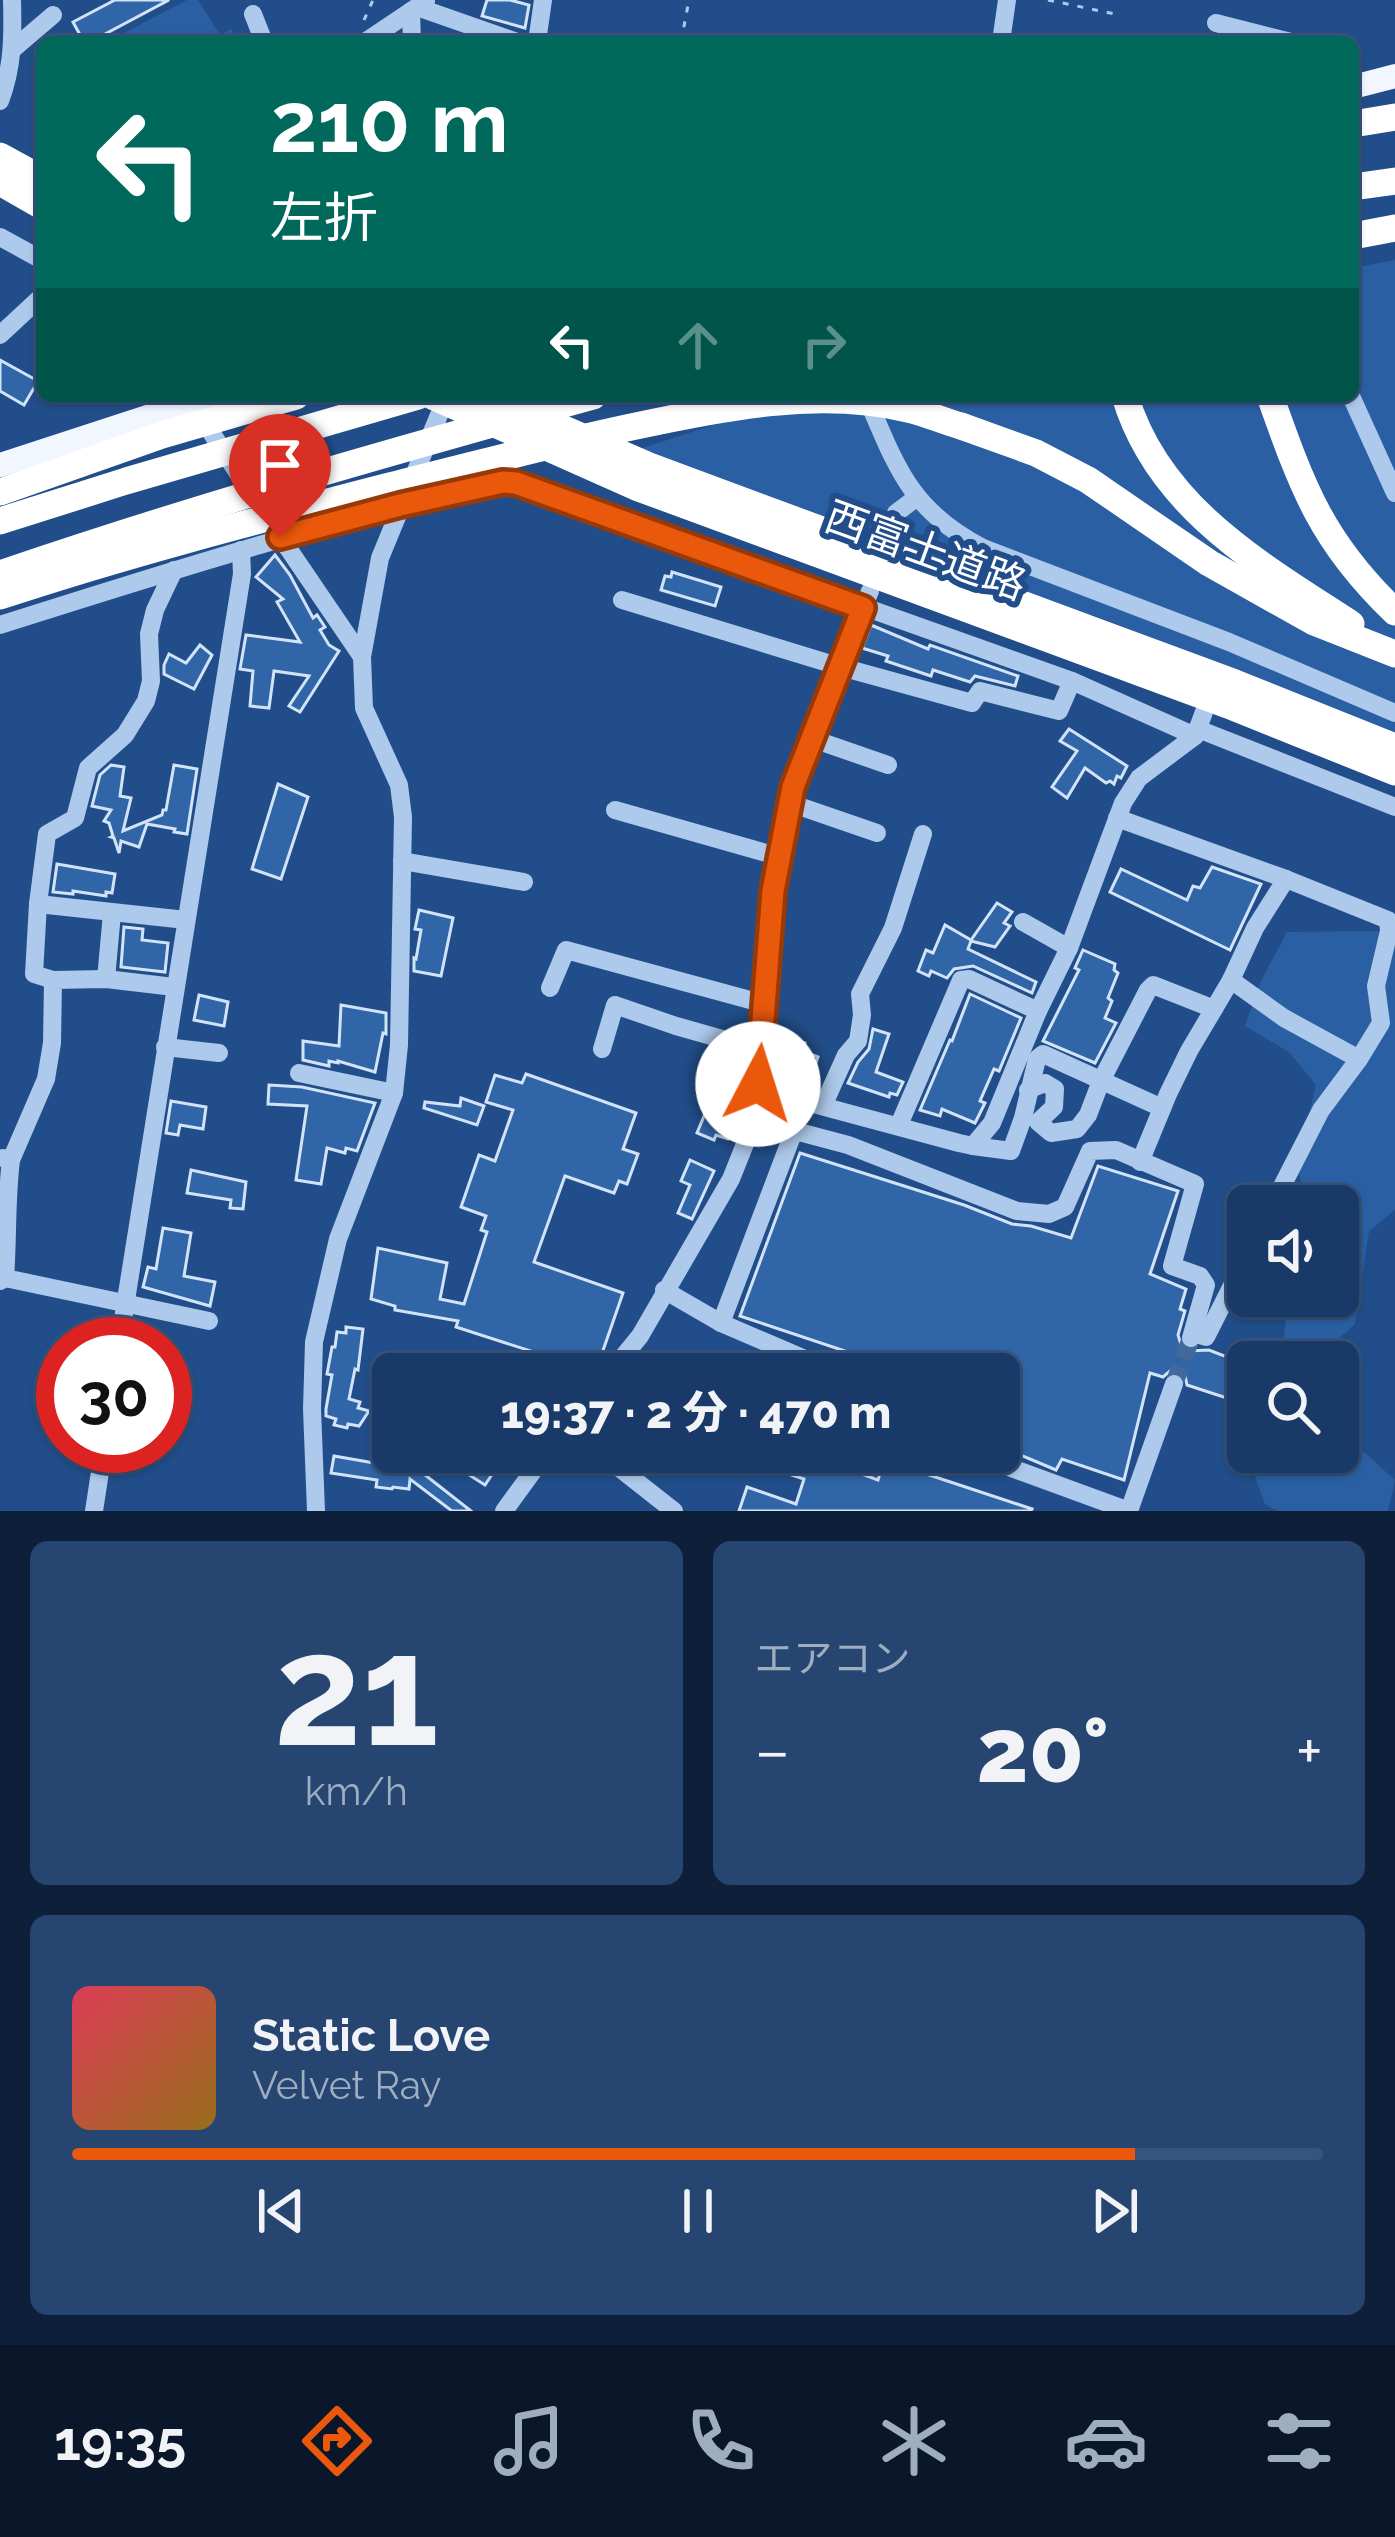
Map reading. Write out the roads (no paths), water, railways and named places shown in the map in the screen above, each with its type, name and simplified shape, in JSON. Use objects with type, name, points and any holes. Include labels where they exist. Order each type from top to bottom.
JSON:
[{"type":"highway","points":[[1359,123],[1395,117]]},
{"type":"highway","points":[[0,156],[36,176]]},
{"type":"highway","points":[[1359,186],[1395,181]]},
{"type":"highway","points":[[0,182],[36,203]]},
{"type":"highway","points":[[1359,234],[1395,229]]},
{"type":"highway","points":[[0,491],[275,402]]},
{"type":"highway","points":[[0,521],[397,402]]},
{"type":"highway","name":"西富士道路","points":[[502,402],[688,481],[1395,747]]},
{"type":"highway","points":[[0,574],[203,507],[571,402]]},
{"type":"highway","points":[[0,596],[322,504],[594,435],[764,402],[865,403],[909,409],[1036,453],[1088,479],[1209,563],[1314,622],[1395,653]]},
{"type":"highway","points":[[1127,402],[1148,453],[1172,487],[1210,526],[1395,653]]},
{"type":"highway","points":[[1272,402],[1300,480],[1325,531],[1359,577],[1395,612]]},
{"type":"highway","name":"西富士道路","points":[[436,405],[675,502],[1228,705],[1395,772]]},
{"type":"main road","points":[[1359,79],[1395,76]]},
{"type":"main road","points":[[0,465],[185,402]]},
{"type":"street","points":[[538,36],[543,0]]},
{"type":"street","points":[[1002,36],[1007,0]]},
{"type":"street","points":[[0,101],[13,46],[12,4]]},
{"type":"street","points":[[374,36],[418,6]]},
{"type":"street","points":[[413,36],[418,6]]},
{"type":"street","points":[[418,6],[500,36]]},
{"type":"street","points":[[253,14],[262,36]]},
{"type":"street","points":[[13,46],[53,15]]},
{"type":"street","points":[[1216,23],[1267,36]]},
{"type":"street","points":[[0,237],[36,257]]},
{"type":"street","points":[[0,335],[36,302]]},
{"type":"street","points":[[199,402],[280,537],[362,657]]},
{"type":"street","points":[[869,402],[916,498],[954,533],[1226,651],[1395,713]]},
{"type":"street","points":[[1355,402],[1395,493]]},
{"type":"street","points":[[316,1511],[314,1342],[338,1239],[394,1093],[399,1045],[403,817],[399,784],[364,708],[362,657],[380,558],[436,405]]},
{"type":"street","points":[[0,625],[280,537],[400,505],[516,483],[867,600],[1199,726],[1395,807]]},
{"type":"street","points":[[889,536],[896,513],[916,498]]},
{"type":"street","points":[[124,1317],[242,574],[241,550]]},
{"type":"street","points":[[174,570],[149,634],[151,681],[146,701],[125,735],[88,769],[75,818],[46,834],[34,974],[53,980],[174,987]]},
{"type":"street","points":[[622,600],[972,703],[980,691],[1058,711],[1072,681]]},
{"type":"street","points":[[767,1100],[758,1084],[773,891],[793,787],[867,600]]},
{"type":"street","points":[[973,1146],[992,1123],[1069,949],[1117,818],[1139,778],[1199,726]]},
{"type":"street","points":[[812,740],[888,765]]},
{"type":"street","points":[[790,803],[877,833]]},
{"type":"street","points":[[615,810],[779,857]]},
{"type":"street","points":[[1117,818],[1388,920],[1376,986],[1381,1023],[1321,1110],[1283,1185]]},
{"type":"street","points":[[823,1106],[846,1055],[858,1041],[860,994],[893,928],[923,834]]},
{"type":"street","points":[[402,861],[524,882]]},
{"type":"street","points":[[1140,1162],[1189,1051],[1286,879]]},
{"type":"street","points":[[38,904],[186,920]]},
{"type":"street","points":[[106,980],[112,913]]},
{"type":"street","points":[[1023,922],[1069,949]]},
{"type":"street","points":[[550,988],[566,950],[765,1004]]},
{"type":"street","points":[[899,1125],[961,980],[969,979],[1038,1011]]},
{"type":"street","points":[[53,980],[46,1079],[6,1159],[9,1231],[2,1280],[209,1321]]},
{"type":"street","points":[[1231,980],[1284,1018],[1359,1059]]},
{"type":"street","points":[[1031,1120],[1051,1133],[1077,1129],[1153,985],[1214,1009]]},
{"type":"street","points":[[602,1049],[615,1005],[761,1050]]},
{"type":"street","points":[[165,1047],[219,1053]]},
{"type":"street","points":[[1031,1120],[1028,1090],[1037,1059],[1043,1054],[1162,1108]]},
{"type":"street","points":[[298,1073],[394,1093]]},
{"type":"street","points":[[626,1353],[731,1179],[767,1100],[784,1096],[973,1146],[1011,1151],[1031,1120],[1054,1108],[1055,1089],[1045,1083],[1028,1090]]},
{"type":"street","points":[[721,1323],[793,1136],[799,1132],[848,1145],[1016,1211],[1049,1214],[1065,1207],[1090,1150],[1116,1150],[1195,1184],[1172,1266],[1201,1276],[1206,1285],[1192,1335],[1206,1337],[1227,1296]]},
{"type":"street","points":[[664,1290],[721,1323],[791,1353]]},
{"type":"street","points":[[1020,1471],[1129,1511],[1174,1384]]},
{"type":"street","points":[[94,1511],[100,1473]]},
{"type":"street","points":[[504,1511],[532,1473]]},
{"type":"street","points":[[626,1473],[674,1511]]},
{"type":"tunnel","points":[[1174,1384],[1191,1338]]}]
